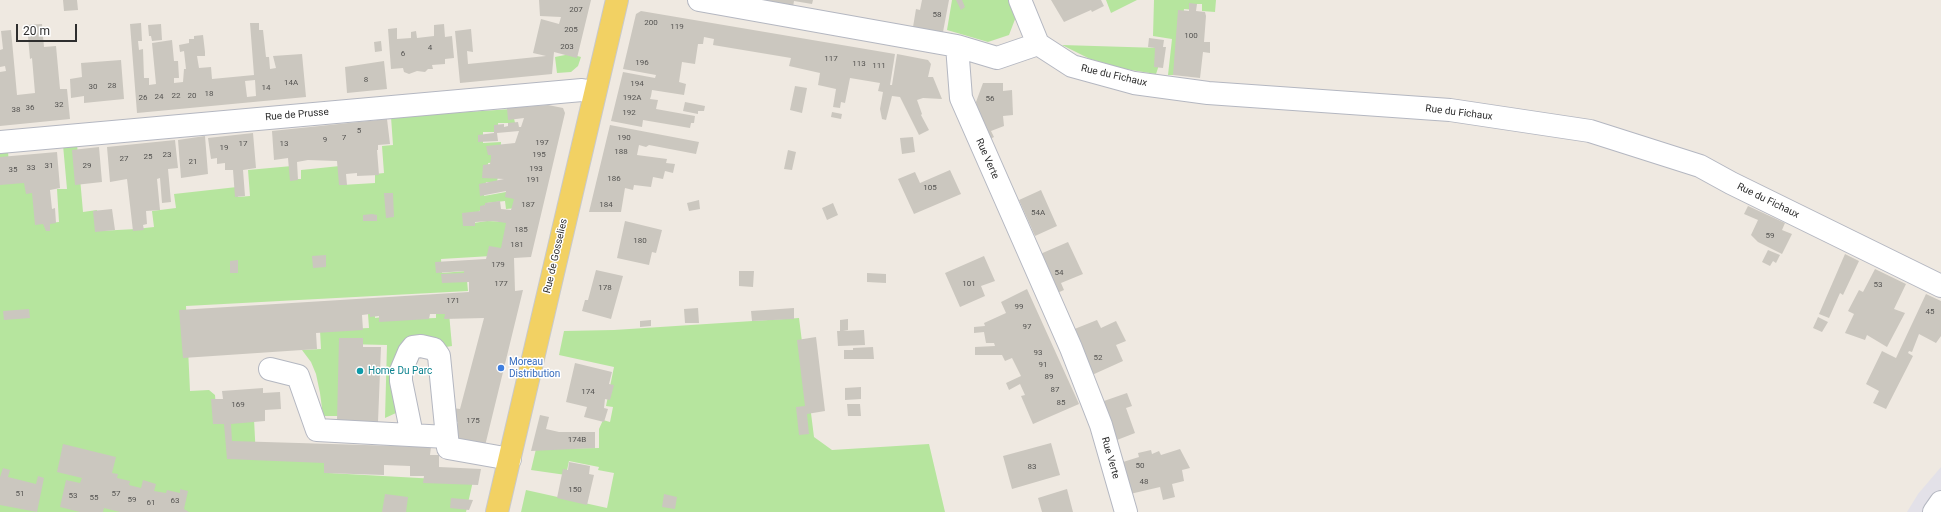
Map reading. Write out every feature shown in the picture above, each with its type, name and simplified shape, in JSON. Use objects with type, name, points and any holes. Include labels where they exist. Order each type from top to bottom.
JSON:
[{"type":"main road","name":"Rue de Gosselies","points":[[497,512],[594,92],[617,0]]},
{"type":"street","points":[[699,0],[957,46],[997,58],[1038,44],[1020,0]]},
{"type":"street","name":"Rue du Fichaux","points":[[1038,44],[1072,66],[1134,83],[1208,92],[1450,110],[1590,131],[1700,166],[1731,183],[1941,286]]},
{"type":"street","name":"Rue Verte","points":[[957,46],[960,98],[1071,348],[1101,425],[1126,512]]},
{"type":"street","name":"Rue de Prusse","points":[[0,142],[574,90],[594,92]]},
{"type":"street","points":[[412,435],[401,381],[401,371],[409,352],[413,347],[421,346],[434,349],[439,356],[448,448],[510,459]]},
{"type":"street","points":[[270,369],[298,376],[317,430],[447,437]]},
{"type":"street","points":[[1934,512],[1941,502]]},
{"type":"shaded area","points":[[1941,467],[1941,512],[1907,512],[1918,494]]},
{"type":"green space","points":[[952,0],[1010,0],[1017,14],[1009,35],[988,42],[947,30]]},
{"type":"green space","points":[[1106,0],[1137,0],[1111,13]]},
{"type":"green space","points":[[1154,0],[1216,0],[1215,12],[1202,11],[1202,4],[1196,4],[1195,10],[1184,9],[1177,75],[1168,75],[1172,39],[1153,36]]},
{"type":"green space","points":[[1062,45],[1160,48],[1158,68],[1156,74],[1125,69],[1090,59]]},
{"type":"green space","points":[[570,54],[581,57],[578,66],[571,72],[557,73],[555,57]]},
{"type":"green space","points":[[512,109],[515,123],[498,123],[499,132],[483,132],[483,143],[501,142],[500,162],[488,163],[489,173],[499,170],[497,182],[486,182],[484,196],[506,192],[521,192],[517,208],[506,209],[505,201],[487,203],[467,224],[487,221],[513,222],[508,255],[441,259],[442,273],[466,271],[468,291],[186,306],[190,391],[209,390],[215,395],[217,421],[254,419],[256,458],[330,460],[329,473],[473,481],[466,512],[0,512],[0,151],[8,151],[10,182],[28,181],[28,193],[34,193],[36,224],[59,222],[57,189],[67,189],[63,145],[77,144],[83,212],[97,210],[99,231],[136,229],[154,227],[152,211],[176,208],[174,194],[237,187],[238,197],[250,196],[248,170],[292,166],[294,179],[301,179],[301,170],[340,166],[342,185],[375,183],[375,174],[384,173],[382,146],[393,145],[391,117]]},
{"type":"green space","points":[[436,313],[449,313],[452,346],[434,349],[413,347],[407,408],[385,418],[387,345],[345,344],[342,416],[323,416],[316,374],[311,362],[302,350],[321,349],[320,330],[369,328],[368,314],[375,314],[375,318],[383,317],[384,320],[436,318]]},
{"type":"green space","points":[[799,318],[814,437],[832,450],[929,444],[945,512],[521,512],[526,490],[607,508],[614,473],[598,470],[599,467],[569,461],[566,475],[531,470],[536,449],[599,448],[599,429],[603,420],[610,422],[613,407],[606,406],[614,367],[559,355],[564,331],[614,330]]},
{"type":"building","points":[[63,0],[77,0],[78,10],[64,11]]},
{"type":"building","points":[[539,0],[591,0],[577,58],[554,52],[552,74],[460,83],[455,31],[471,29],[473,52],[467,51],[468,64],[546,56],[533,53],[541,19],[559,24],[561,17],[540,16]]},
{"type":"building","points":[[762,0],[813,0],[812,4],[794,1],[793,7],[762,2]]},
{"type":"building","points":[[922,0],[949,0],[943,32],[913,27],[916,9],[920,10]]},
{"type":"building","points":[[956,0],[962,0],[965,7],[961,10]]},
{"type":"building","points":[[1051,0],[1101,0],[1104,6],[1064,22]]},
{"type":"building","points":[[1189,3],[1197,4],[1196,11],[1205,12],[1204,42],[1210,42],[1210,53],[1203,52],[1200,78],[1173,75],[1178,10],[1189,11]]},
{"type":"building","points":[[641,11],[895,54],[890,85],[892,85],[897,54],[928,60],[931,64],[928,77],[933,77],[942,99],[923,98],[917,100],[922,114],[921,115],[929,130],[919,135],[900,97],[892,96],[886,120],[882,119],[880,109],[883,92],[878,91],[880,83],[850,78],[845,103],[841,102],[840,108],[833,107],[836,89],[818,85],[820,73],[789,66],[791,58],[713,45],[714,39],[704,37],[703,44],[698,44],[695,64],[682,62],[679,82],[686,84],[684,95],[652,90],[650,99],[658,100],[656,109],[695,116],[694,123],[691,123],[690,128],[643,120],[642,127],[611,121],[623,72],[655,78],[656,75],[623,69],[636,14]]},
{"type":"building","points":[[141,23],[142,41],[138,41],[139,50],[143,49],[144,78],[149,78],[149,85],[156,84],[152,43],[172,40],[174,61],[178,61],[179,78],[174,78],[174,83],[183,82],[184,69],[186,69],[184,51],[180,52],[179,45],[189,43],[189,39],[194,39],[194,36],[203,35],[205,56],[197,56],[199,68],[211,67],[212,79],[254,75],[250,23],[259,23],[259,30],[263,30],[266,57],[269,57],[270,69],[276,68],[273,56],[302,54],[306,97],[137,113],[130,24]],"holes":[[[255,80],[256,96],[247,97],[245,81]]]},
{"type":"building","points":[[42,24],[44,47],[56,46],[60,89],[67,89],[70,119],[0,126],[0,72],[6,71],[5,66],[0,67],[0,50],[3,49],[1,31],[11,30],[17,95],[35,93],[27,25]]},
{"type":"building","points":[[161,24],[162,40],[152,41],[151,36],[149,36],[148,25]]},
{"type":"building","points":[[444,24],[445,37],[452,36],[454,58],[445,59],[445,64],[432,65],[433,69],[428,69],[425,72],[417,71],[409,74],[404,72],[403,68],[391,69],[388,29],[397,28],[397,39],[411,38],[411,32],[416,31],[417,38],[434,36],[434,25]]},
{"type":"building","points":[[1149,38],[1164,40],[1163,47],[1166,47],[1163,68],[1154,67],[1155,48],[1148,47]]},
{"type":"building","points":[[381,41],[382,51],[375,52],[374,42]]},
{"type":"building","points":[[121,60],[124,99],[84,103],[84,96],[71,98],[70,79],[82,77],[81,63]]},
{"type":"building","points":[[384,61],[387,89],[347,93],[345,67]]},
{"type":"building","points":[[983,83],[1003,83],[1003,91],[1012,90],[1013,115],[1003,116],[1004,126],[991,131],[994,137],[988,140],[977,116],[976,102]]},
{"type":"building","points":[[795,86],[807,88],[802,113],[790,110]]},
{"type":"building","points":[[685,102],[705,106],[704,111],[698,111],[698,114],[683,111]]},
{"type":"building","points":[[548,105],[563,108],[565,113],[531,257],[514,258],[515,291],[523,290],[484,450],[453,443],[458,422],[450,420],[453,408],[460,409],[484,318],[444,319],[445,314],[430,314],[429,319],[379,322],[379,316],[370,317],[370,314],[362,315],[363,330],[316,333],[317,349],[183,358],[179,310],[469,292],[469,282],[442,283],[441,274],[464,273],[464,271],[436,273],[435,262],[486,259],[489,246],[501,248],[506,223],[493,221],[475,222],[475,226],[463,226],[462,213],[480,211],[480,206],[485,205],[485,203],[500,201],[501,209],[511,210],[514,199],[505,197],[506,191],[480,196],[479,184],[504,179],[482,178],[483,165],[490,164],[491,158],[491,155],[488,155],[486,146],[515,143],[519,131],[497,133],[498,141],[478,142],[478,135],[494,133],[494,125],[504,124],[504,127],[508,126],[508,123],[518,122],[519,127],[521,127],[524,118],[508,120],[507,108]]},
{"type":"building","points":[[832,112],[842,114],[841,119],[831,117]]},
{"type":"building","points":[[387,119],[390,144],[378,145],[379,175],[357,176],[357,173],[346,174],[347,185],[339,185],[337,161],[308,160],[297,162],[298,180],[290,181],[288,158],[274,160],[272,131]]},
{"type":"building","points":[[610,125],[699,142],[696,154],[649,145],[646,147],[639,145],[637,155],[667,159],[666,163],[675,164],[673,173],[665,171],[663,179],[653,177],[651,187],[634,185],[633,190],[625,188],[621,212],[589,212]]},
{"type":"building","points":[[253,133],[256,168],[243,170],[245,196],[235,197],[233,170],[225,170],[225,163],[217,164],[217,158],[211,159],[208,138]]},
{"type":"building","points":[[205,136],[208,174],[181,178],[178,140]]},
{"type":"building","points":[[913,137],[915,152],[902,154],[900,138]]},
{"type":"building","points":[[175,140],[178,168],[168,169],[171,202],[162,203],[160,178],[157,179],[160,210],[146,211],[147,224],[143,225],[144,230],[133,231],[127,179],[110,182],[107,147]]},
{"type":"building","points":[[99,147],[102,182],[75,185],[72,150]]},
{"type":"building","points":[[788,150],[796,152],[792,170],[784,169]]},
{"type":"building","points":[[57,152],[60,188],[50,190],[52,209],[55,208],[56,223],[50,224],[50,231],[46,231],[43,224],[35,225],[32,193],[26,194],[24,183],[0,185],[0,157]]},
{"type":"building","points":[[950,170],[961,194],[914,214],[898,179],[915,172],[920,183]]},
{"type":"building","points":[[1041,190],[1057,226],[1035,236],[1019,200]]},
{"type":"building","points":[[384,193],[393,193],[394,217],[386,218]]},
{"type":"building","points":[[699,200],[700,209],[689,211],[687,203]]},
{"type":"building","points":[[833,203],[838,215],[827,220],[822,208]]},
{"type":"building","points":[[1748,206],[1785,223],[1782,230],[1792,234],[1782,254],[1758,242],[1751,235],[1758,220],[1744,214]]},
{"type":"building","points":[[112,209],[115,230],[95,232],[93,211]]},
{"type":"building","points":[[363,215],[377,215],[377,221],[363,221]]},
{"type":"building","points":[[625,221],[662,230],[656,253],[652,252],[649,265],[617,258]]},
{"type":"building","points":[[1068,242],[1083,274],[1061,283],[1064,290],[1055,294],[1038,255]]},
{"type":"building","points":[[1768,250],[1780,255],[1776,263],[1773,261],[1770,266],[1762,262]]},
{"type":"building","points":[[1845,254],[1859,261],[1843,295],[1840,293],[1829,318],[1819,314]]},
{"type":"building","points":[[326,255],[326,267],[313,268],[312,256]]},
{"type":"building","points":[[984,256],[995,281],[981,286],[985,296],[960,307],[945,273]]},
{"type":"building","points":[[238,260],[238,273],[230,273],[230,261]]},
{"type":"building","points":[[1875,269],[1906,284],[1894,309],[1905,313],[1887,347],[1867,335],[1865,340],[1845,333],[1854,314],[1848,311],[1859,290],[1863,292]]},
{"type":"building","points":[[596,270],[623,276],[611,319],[582,311],[585,300],[588,300]]},
{"type":"building","points":[[739,271],[754,271],[753,287],[739,286]]},
{"type":"building","points":[[867,273],[886,274],[886,283],[867,282]]},
{"type":"building","points":[[1027,289],[1079,404],[1033,424],[1021,396],[1025,395],[1020,384],[1009,390],[1006,383],[1021,376],[1012,358],[1005,361],[1002,355],[975,355],[975,347],[995,346],[994,343],[986,343],[984,332],[974,333],[974,327],[985,326],[984,323],[1006,313],[1001,302]]},
{"type":"building","points":[[1926,294],[1941,301],[1941,336],[1936,343],[1919,334],[1912,352],[1909,351],[1908,353],[1913,356],[1886,409],[1873,403],[1879,391],[1866,384],[1882,351],[1896,358]]},
{"type":"building","points":[[698,308],[699,323],[685,323],[684,309]]},
{"type":"building","points":[[794,308],[794,319],[752,321],[751,311]]},
{"type":"building","points":[[29,309],[30,318],[4,320],[3,311]]},
{"type":"building","points":[[1818,317],[1828,322],[1822,332],[1813,328]]},
{"type":"building","points":[[848,319],[848,330],[843,331],[864,330],[865,345],[838,346],[837,331],[840,331],[840,320]]},
{"type":"building","points":[[651,320],[651,326],[640,327],[640,321]]},
{"type":"building","points":[[1097,320],[1101,328],[1116,321],[1126,341],[1116,345],[1123,361],[1092,375],[1072,330]]},
{"type":"building","points":[[816,337],[825,411],[807,414],[809,434],[799,435],[796,407],[805,406],[797,340]]},
{"type":"building","name":"Home Du Parc","points":[[339,338],[363,338],[363,347],[381,347],[378,422],[337,420]]},
{"type":"building","points":[[873,347],[874,359],[844,359],[844,350]]},
{"type":"building","points":[[575,363],[612,372],[609,384],[614,385],[610,400],[605,399],[604,408],[608,409],[604,422],[584,417],[587,407],[566,402]]},
{"type":"building","points":[[861,387],[861,399],[845,400],[845,388]]},
{"type":"building","points":[[263,388],[263,393],[280,392],[281,409],[265,410],[265,421],[231,424],[232,441],[431,447],[430,455],[439,455],[439,467],[481,469],[478,485],[423,483],[424,476],[410,476],[410,466],[384,465],[384,475],[324,473],[324,463],[227,459],[224,424],[213,424],[211,399],[223,399],[222,391]]},
{"type":"building","points":[[1127,393],[1132,406],[1126,408],[1135,433],[1117,440],[1104,401]]},
{"type":"building","points":[[847,404],[860,404],[861,416],[848,416]]},
{"type":"building","points":[[540,415],[549,417],[546,429],[559,432],[595,432],[595,448],[531,451]]},
{"type":"building","points":[[1051,443],[1060,475],[1012,489],[1003,456]]},
{"type":"building","points":[[63,444],[116,457],[112,473],[118,474],[117,478],[130,481],[129,485],[141,488],[143,480],[156,484],[154,491],[166,493],[167,490],[180,493],[180,489],[188,491],[184,509],[189,512],[120,512],[104,508],[103,512],[80,512],[60,507],[66,480],[80,483],[82,478],[57,472]]},
{"type":"building","points":[[1180,449],[1190,468],[1182,470],[1184,481],[1172,484],[1175,497],[1163,500],[1160,487],[1130,494],[1123,462],[1139,457],[1138,453],[1151,450],[1152,454],[1159,451],[1161,455]]},
{"type":"building","points":[[569,462],[590,466],[589,474],[594,475],[587,505],[557,498],[563,469],[568,470]]},
{"type":"building","points":[[3,468],[10,470],[8,477],[36,484],[38,476],[44,478],[37,512],[0,505],[0,477]]},
{"type":"building","points":[[1067,489],[1073,512],[1042,512],[1038,498]]},
{"type":"building","points":[[385,494],[408,497],[406,512],[382,512]]},
{"type":"building","points":[[664,494],[677,497],[675,509],[662,507]]},
{"type":"building","points":[[451,498],[473,500],[469,510],[450,508]]},
{"type":"place","name":"Moreau Distribution","points":[[501,368]]},
{"type":"place","name":"Home Du Parc","points":[[360,371]]}]
